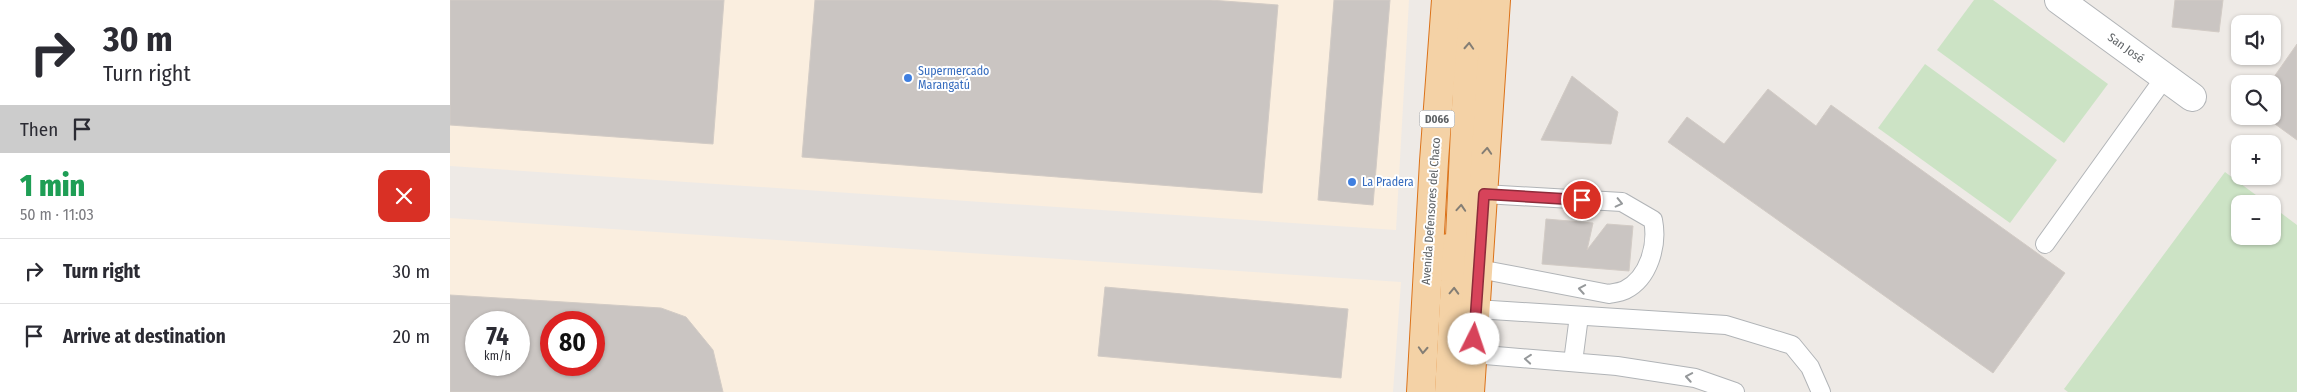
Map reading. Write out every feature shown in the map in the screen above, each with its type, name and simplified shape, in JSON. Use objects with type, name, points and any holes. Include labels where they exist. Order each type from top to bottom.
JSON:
[{"type":"highway","name":"Avenida Defensores del Chaco","points":[[1421,392],[1429,239],[1446,0]]},
{"type":"highway","points":[[1428,267],[1443,267],[1451,262],[1457,250],[1460,228],[1472,0]]},
{"type":"highway","points":[[1470,392],[1496,0]]},
{"type":"highway","points":[[1429,239],[1441,242],[1454,256],[1456,272],[1449,392]]},
{"type":"street","name":"San José","points":[[2060,0],[2192,97]]},
{"type":"lane","points":[[2045,244],[2165,77]]},
{"type":"lane","points":[[1478,270],[1609,294],[1625,290],[1639,278],[1651,259],[1656,234],[1653,220],[1622,202],[1484,194]]},
{"type":"lane","points":[[1476,309],[1726,325],[1792,344],[1810,367],[1821,392]]},
{"type":"lane","points":[[1573,362],[1579,316]]},
{"type":"lane","points":[[1473,354],[1617,366],[1695,378],[1736,392]]},
{"type":"shaded area","points":[[450,0],[1409,0],[1396,230],[450,166]]},
{"type":"shaded area","points":[[450,218],[1401,282],[1393,392],[450,392]]},
{"type":"green space","points":[[1974,0],[1993,0],[2108,84],[2064,143],[1937,50]]},
{"type":"green space","points":[[1925,64],[2057,160],[2010,223],[1878,128]]},
{"type":"green space","points":[[2225,172],[2231,176],[2231,185],[2242,185],[2256,195],[2231,195],[2231,245],[2281,245],[2281,213],[2297,225],[2297,392],[2068,392],[2064,389]]},
{"type":"building","points":[[450,0],[724,0],[713,144],[450,125]]},
{"type":"building","points":[[815,0],[1210,0],[1278,5],[1262,193],[802,157]]},
{"type":"building","points":[[1334,0],[1390,0],[1373,205],[1318,200]]},
{"type":"building","points":[[2175,0],[2223,0],[2219,32],[2172,27]]},
{"type":"building","points":[[2297,44],[2297,140],[2276,125],[2281,125],[2281,75],[2275,75]]},
{"type":"building","points":[[1572,76],[1618,112],[1611,144],[1541,140]]},
{"type":"building","points":[[1768,89],[1816,126],[1831,105],[2065,273],[1993,373],[1668,142],[1687,117],[1724,144]]},
{"type":"building","points":[[1546,219],[1593,223],[1587,250],[1607,224],[1633,226],[1629,271],[1542,264]]},
{"type":"building","points":[[1105,287],[1348,309],[1341,378],[1098,356]]},
{"type":"building","points":[[450,295],[661,308],[686,317],[713,350],[723,392],[450,392]]},
{"type":"place","name":"Supermercado Marangatú","points":[[908,78]]},
{"type":"place","name":"La Pradera","points":[[1352,182]]},
{"type":"route","points":[[1474,339],[1484,194],[1582,200]]}]
